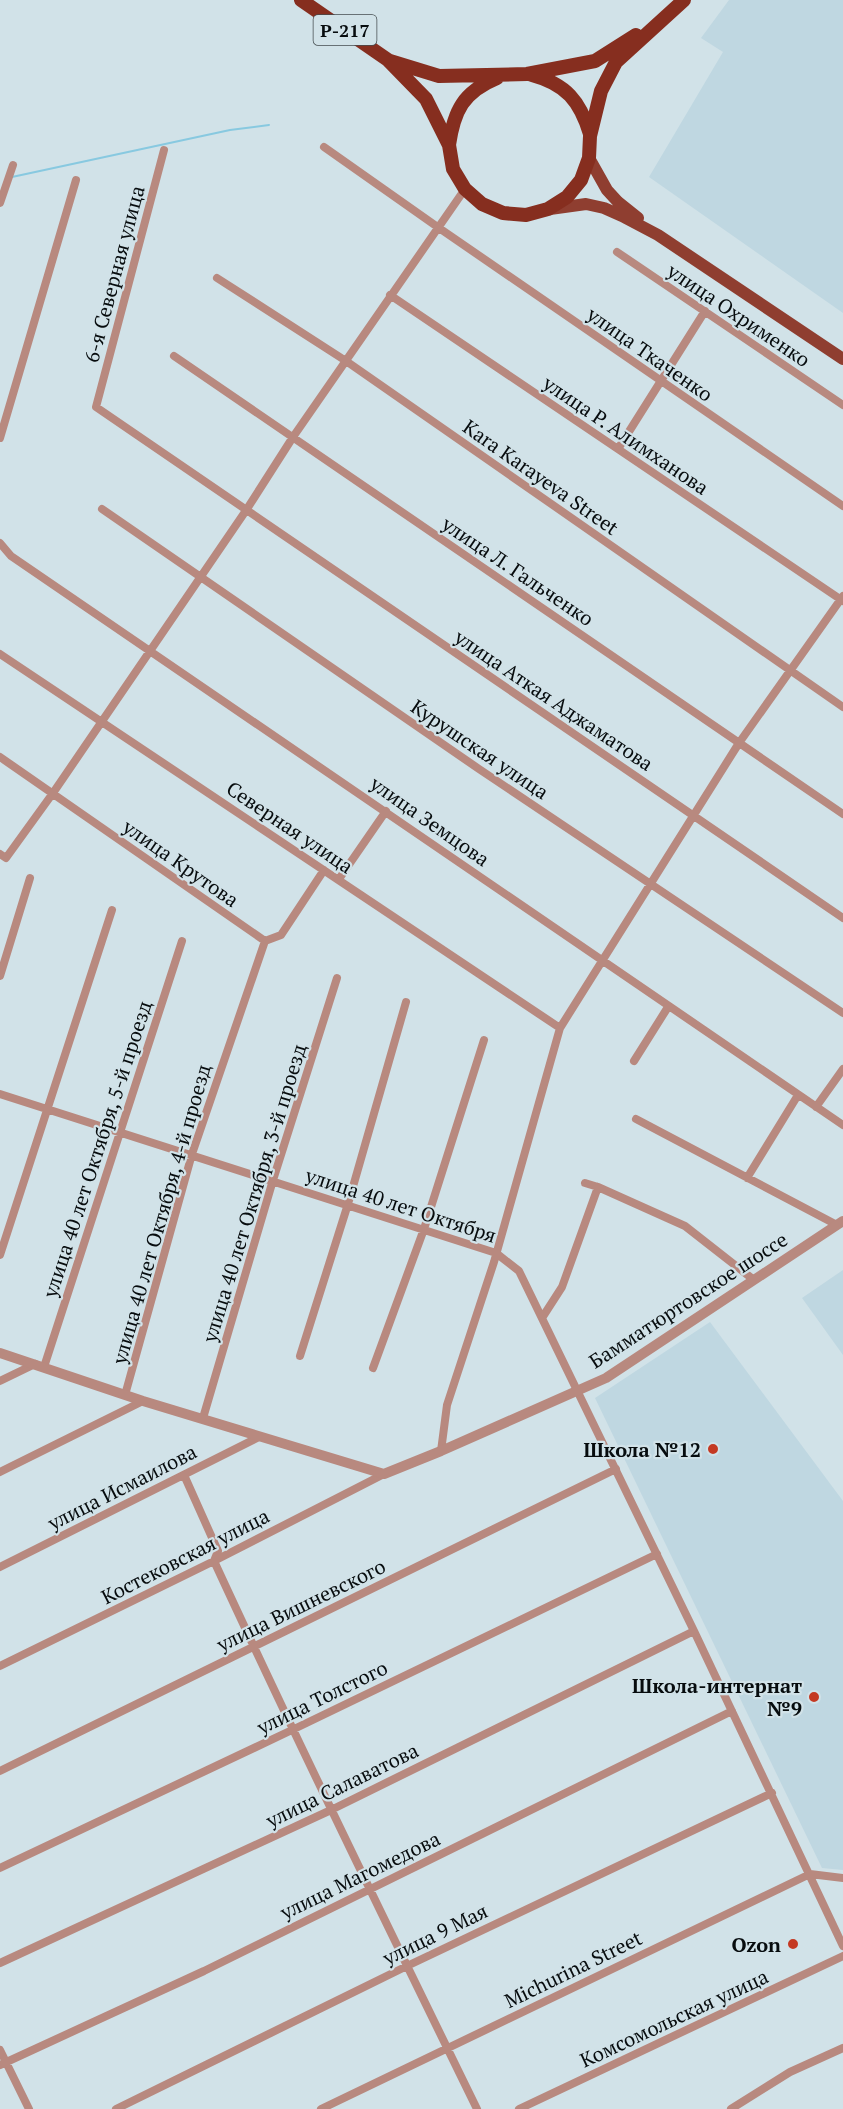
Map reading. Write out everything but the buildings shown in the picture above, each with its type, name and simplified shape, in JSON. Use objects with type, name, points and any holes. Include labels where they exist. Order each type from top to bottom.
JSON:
[{"type":"highway","name":"Р-217","points":[[301,0],[388,60]]},
{"type":"highway","points":[[388,60],[426,99],[449,145],[453,169],[465,189],[482,204],[503,213],[526,215],[548,209],[567,197],[581,180],[589,158],[590,136],[601,91],[616,62],[684,0]]},
{"type":"highway","points":[[388,60],[439,76],[527,74],[595,61],[659,21]]},
{"type":"highway","points":[[527,74],[550,80],[569,93],[583,113],[590,136]]},
{"type":"highway","points":[[449,145],[453,122],[464,101],[482,84],[503,75]]},
{"type":"main road","points":[[589,158],[607,190],[658,235],[843,359]]},
{"type":"main road","points":[[548,209],[586,204],[604,208],[658,235]]},
{"type":"street","name":"улица Ткаченко","points":[[324,147],[843,506]]},
{"type":"street","name":"6-я Северная улица","points":[[96,407],[164,150]]},
{"type":"street","points":[[0,202],[13,165]]},
{"type":"street","points":[[0,438],[76,180]]},
{"type":"street","points":[[3,856],[53,793],[247,509],[293,437],[465,189]]},
{"type":"street","name":"улица Охрименко","points":[[617,252],[843,405]]},
{"type":"street","name":"Kara Karayeva Street","points":[[217,278],[346,361],[843,707]]},
{"type":"street","name":"улица Р. Алимханова","points":[[390,296],[842,599]]},
{"type":"street","points":[[618,449],[705,311]]},
{"type":"street","name":"улица Л. Гальченко","points":[[174,356],[843,814]]},
{"type":"street","name":"улица Аткая Аджаматова","points":[[96,407],[843,918]]},
{"type":"street","name":"Курушская улица","points":[[102,508],[479,769],[843,1013]]},
{"type":"street","name":"улица Земцова","points":[[0,543],[11,556],[843,1125]]},
{"type":"street","points":[[441,1452],[447,1405],[496,1253],[560,1028],[740,743],[789,670],[842,599]]},
{"type":"street","name":"Северная улица","points":[[0,654],[560,1028]]},
{"type":"street","name":"улица Крутова","points":[[0,758],[265,941]]},
{"type":"street","points":[[339,879],[386,811]]},
{"type":"street","points":[[265,941],[280,935],[324,870]]},
{"type":"street","points":[[0,976],[30,878]]},
{"type":"street","points":[[0,1255],[112,910]]},
{"type":"street","name":"улица 40 лет Октября, 5-й проезд","points":[[40,1366],[182,941]]},
{"type":"street","name":"улица 40 лет Октября, 4-й проезд","points":[[125,1395],[192,1154],[265,941]]},
{"type":"street","name":"улица 40 лет Октября, 3-й проезд","points":[[203,1418],[273,1180],[337,978]]},
{"type":"street","points":[[300,1356],[348,1204],[406,1002]]},
{"type":"street","points":[[634,1061],[668,1007]]},
{"type":"street","points":[[374,1368],[423,1229],[484,1040]]},
{"type":"street","points":[[816,1107],[843,1070]]},
{"type":"street","name":"улица 40 лет Октября","points":[[0,1094],[496,1253],[519,1271],[772,1793],[843,1946]]},
{"type":"street","points":[[747,1178],[798,1095]]},
{"type":"street","points":[[636,1119],[747,1178],[840,1223]]},
{"type":"street","points":[[585,1183],[685,1226],[754,1280]]},
{"type":"street","points":[[542,1318],[562,1287],[598,1187]]},
{"type":"street","name":"Бамматюртовское шоссе","points":[[384,1474],[441,1452],[606,1378],[840,1223]]},
{"type":"street","points":[[0,1353],[143,1401],[384,1474]]},
{"type":"street","points":[[0,1380],[40,1366]]},
{"type":"street","points":[[0,1472],[143,1401]]},
{"type":"street","name":"улица Исмаилова","points":[[0,1567],[260,1437]]},
{"type":"street","name":"улица Вишневского","points":[[0,1771],[616,1469]]},
{"type":"street","name":"Костековская улица","points":[[0,1666],[384,1474]]},
{"type":"street","points":[[184,1475],[218,1551],[214,1561],[292,1730],[477,2109]]},
{"type":"street","name":"улица Толстого","points":[[0,1868],[657,1554]]},
{"type":"street","name":"улица Салаватова","points":[[0,1963],[331,1810],[694,1631]]},
{"type":"street","name":"улица Магомедова","points":[[3,2063],[204,1971],[732,1711]]},
{"type":"street","name":"улица 9 Мая","points":[[116,2109],[407,1966],[772,1793]]},
{"type":"street","points":[[810,1874],[843,1878]]},
{"type":"street","name":"Michurina Street","points":[[321,2109],[810,1874]]},
{"type":"street","name":"Комсомольская улица","points":[[519,2109],[843,1956]]},
{"type":"street","points":[[731,2109],[790,2072],[843,2048]]},
{"type":"street","points":[[0,2050],[3,2063],[29,2109]]},
{"type":"shaded area","points":[[729,0],[843,0],[843,313],[649,177],[723,52],[701,38]]},
{"type":"shaded area","points":[[843,1270],[843,1355],[802,1298]]},
{"type":"shaded area","name":"Школа №12","points":[[710,1322],[843,1501],[843,1870],[822,1868],[595,1398]]},
{"type":"waterway","points":[[12,177],[230,130],[269,125]]},
{"type":"place","name":"Школа №12","points":[[713,1449]]},
{"type":"place","name":"Школа-интернат №9","points":[[814,1697]]},
{"type":"place","name":"Ozon","points":[[793,1944]]}]
